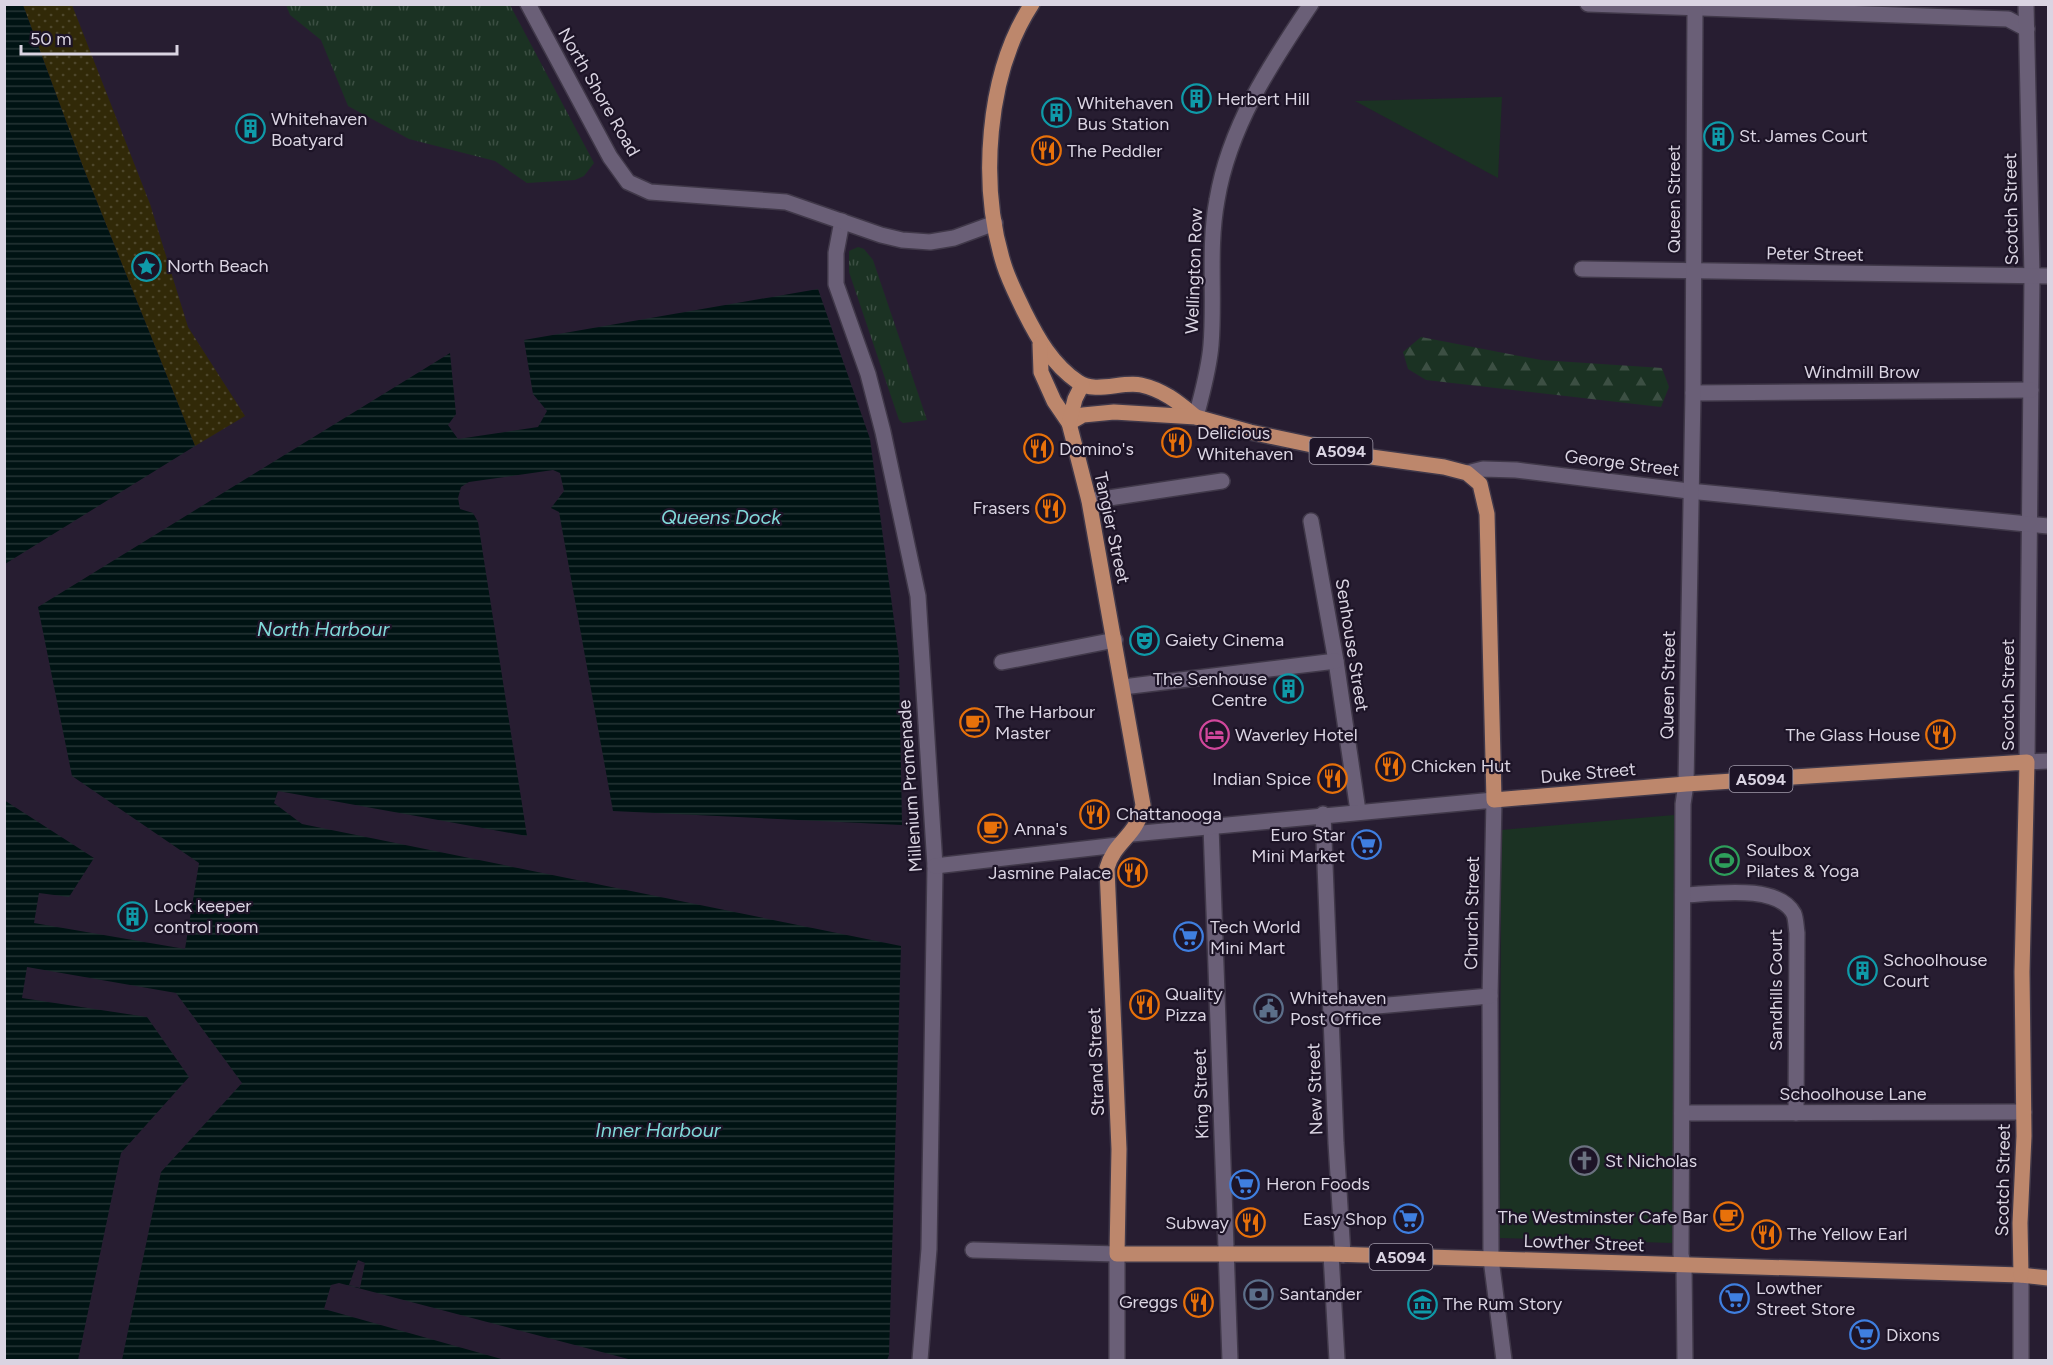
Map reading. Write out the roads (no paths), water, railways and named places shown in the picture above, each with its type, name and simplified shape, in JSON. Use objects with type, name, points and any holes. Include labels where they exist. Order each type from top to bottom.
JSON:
[{"type":"main road","points":[[1032,4],[1013,39],[995,102],[991,160],[995,223],[1007,275],[1040,344],[1066,374],[1082,385],[1075,399],[1069,423]]},
{"type":"main road","name":"Tangier Street","points":[[1040,344],[1041,372],[1054,400],[1069,423],[1089,501],[1143,805],[1140,822],[1132,834]]},
{"type":"main road","name":"George Street","points":[[1082,385],[1140,385],[1169,395],[1196,417]]},
{"type":"main road","name":"George Street","points":[[1069,423],[1083,415],[1114,412],[1196,417],[1250,432],[1353,454],[1444,467],[1467,473]]},
{"type":"main road","name":"Church Street","points":[[1467,473],[1480,484],[1487,514],[1494,800]]},
{"type":"main road","name":"Duke Street","points":[[1494,800],[1686,784],[2027,762]]},
{"type":"main road","name":"Scotch Street","points":[[2021,1275],[2020,1222],[2024,1112],[2022,972],[2027,762]]},
{"type":"main road","points":[[1118,845],[1132,834]]},
{"type":"main road","name":"Strand Street","points":[[1118,845],[1110,856],[1107,868],[1119,1149],[1118,1254]]},
{"type":"main road","name":"Lowther Street","points":[[1118,1254],[1337,1255],[2021,1275],[2049,1278]]},
{"type":"street","name":"North Shore Road","points":[[528,4],[610,157],[628,182],[650,192],[786,202],[881,236],[930,242],[954,238],[995,223]]},
{"type":"street","name":"Wellington Row","points":[[1196,417],[1207,374],[1211,345],[1216,200],[1241,120],[1260,81],[1311,4]]},
{"type":"street","points":[[1588,4],[1695,10],[2008,19],[2027,29]]},
{"type":"street","name":"Scotch Street","points":[[2026,4],[2032,276],[2027,762]]},
{"type":"street","name":"Queen Street","points":[[1684,1360],[1684,1266],[1681,1255],[1683,804],[1686,784],[1689,491],[1693,393],[1695,10]]},
{"type":"street","name":"Millenium Promenade","points":[[842,221],[836,253],[836,284],[867,374],[883,432],[918,596],[935,866],[929,1249],[920,1360]]},
{"type":"street","name":"Peter Street","points":[[1582,269],[2049,276]]},
{"type":"street","name":"Windmill Brow","points":[[1693,393],[2031,390]]},
{"type":"street","name":"George Street","points":[[1467,473],[1483,469],[1516,470],[1689,491],[2049,526]]},
{"type":"street","points":[[1089,501],[1222,481]]},
{"type":"street","name":"Senhouse Street","points":[[1311,521],[1336,661],[1358,811]]},
{"type":"street","points":[[1002,662],[1115,640]]},
{"type":"street","points":[[1123,687],[1336,661]]},
{"type":"street","name":"Duke Street","points":[[2027,762],[2049,761]]},
{"type":"street","name":"Duke Street","points":[[1132,834],[1323,814],[1494,800]]},
{"type":"street","name":"Church Street","points":[[1494,800],[1490,996],[1491,1259],[1504,1360]]},
{"type":"street","name":"New Street","points":[[1323,814],[1336,1143],[1336,1360]]},
{"type":"street","name":"King Street","points":[[1210,826],[1230,1360]]},
{"type":"street","points":[[935,866],[1118,845]]},
{"type":"street","name":"Sandhills Court","points":[[1683,895],[1766,893],[1782,900],[1794,915],[1797,933],[1796,1113]]},
{"type":"street","points":[[1332,1010],[1490,996]]},
{"type":"street","name":"Schoolhouse Lane","points":[[1682,1113],[2024,1112]]},
{"type":"street","points":[[973,1250],[1118,1254],[1117,1360]]},
{"type":"street","name":"Scotch Street","points":[[2020,1360],[2021,1275]]},
{"type":"water","points":[[4,5],[23,5],[83,167],[195,446],[5,564]]},
{"type":"water","points":[[818,289],[870,439],[899,658],[902,825],[613,811],[559,512],[551,508],[564,491],[560,473],[553,470],[469,482],[461,487],[458,498],[460,509],[473,513],[478,522],[527,836],[278,791],[274,803],[302,824],[901,946],[889,1355],[887,1360],[632,1360],[339,1283],[331,1285],[324,1309],[505,1360],[122,1360],[161,1172],[242,1083],[176,993],[27,967],[22,998],[147,1017],[189,1077],[121,1153],[78,1360],[5,1360],[4,800],[94,858],[69,897],[39,893],[34,923],[185,949],[199,863],[72,776],[38,607],[450,353],[456,414],[448,425],[458,439],[538,427],[547,411],[533,394],[524,340]]},
{"type":"place","name":"Herbert Hill","points":[[1196,99]]},
{"type":"place","name":"Whitehaven Bus Station","points":[[1056,113]]},
{"type":"place","name":"Whitehaven Boatyard","points":[[250,129]]},
{"type":"place","name":"St. James Court","points":[[1718,136]]},
{"type":"place","name":"The Peddler","points":[[1046,151]]},
{"type":"place","name":"North Beach","points":[[146,266]]},
{"type":"place","name":"Delicious Whitehaven","points":[[1176,443]]},
{"type":"place","name":"Domino's","points":[[1038,449]]},
{"type":"place","name":"Frasers","points":[[1051,508]]},
{"type":"place","name":"Gaiety Cinema","points":[[1144,640]]},
{"type":"place","name":"The Senhouse Centre","points":[[1288,689]]},
{"type":"place","name":"The Harbour Master","points":[[974,722]]},
{"type":"place","name":"Waverley Hotel","points":[[1214,735]]},
{"type":"place","name":"The Glass House","points":[[1941,735]]},
{"type":"place","name":"Chicken Hut","points":[[1390,766]]},
{"type":"place","name":"Indian Spice","points":[[1332,779]]},
{"type":"place","name":"Chattanooga","points":[[1095,814]]},
{"type":"place","name":"Anna's","points":[[993,829]]},
{"type":"place","name":"Euro Star Mini Market","points":[[1366,845]]},
{"type":"place","name":"Soulbox Pilates & Yoga","points":[[1725,860]]},
{"type":"place","name":"Jasmine Palace","points":[[1132,873]]},
{"type":"place","name":"Lock keeper control room","points":[[133,916]]},
{"type":"place","name":"Tech World Mini Mart","points":[[1189,937]]},
{"type":"place","name":"Schoolhouse Court","points":[[1862,970]]},
{"type":"place","name":"Quality Pizza","points":[[1144,1004]]},
{"type":"place","name":"Whitehaven Post Office","points":[[1269,1008]]},
{"type":"place","name":"St Nicholas","points":[[1584,1161]]},
{"type":"place","name":"Heron Foods","points":[[1245,1184]]},
{"type":"place","name":"The Westminster Cafe Bar","points":[[1729,1217]]},
{"type":"place","name":"Easy Shop","points":[[1408,1219]]},
{"type":"place","name":"Subway","points":[[1250,1223]]},
{"type":"place","name":"The Yellow Earl","points":[[1766,1234]]},
{"type":"place","name":"Santander","points":[[1258,1294]]},
{"type":"place","name":"Lowther Street Store","points":[[1735,1298]]},
{"type":"place","name":"Greggs","points":[[1199,1302]]},
{"type":"place","name":"The Rum Story","points":[[1422,1304]]},
{"type":"place","name":"Dixons","points":[[1865,1335]]},
{"type":"water label","name":"Queens Dock","points":[[721,517]]},
{"type":"water label","name":"North Harbour","points":[[323,629]]},
{"type":"water label","name":"Inner Harbour","points":[[658,1130]]}]
